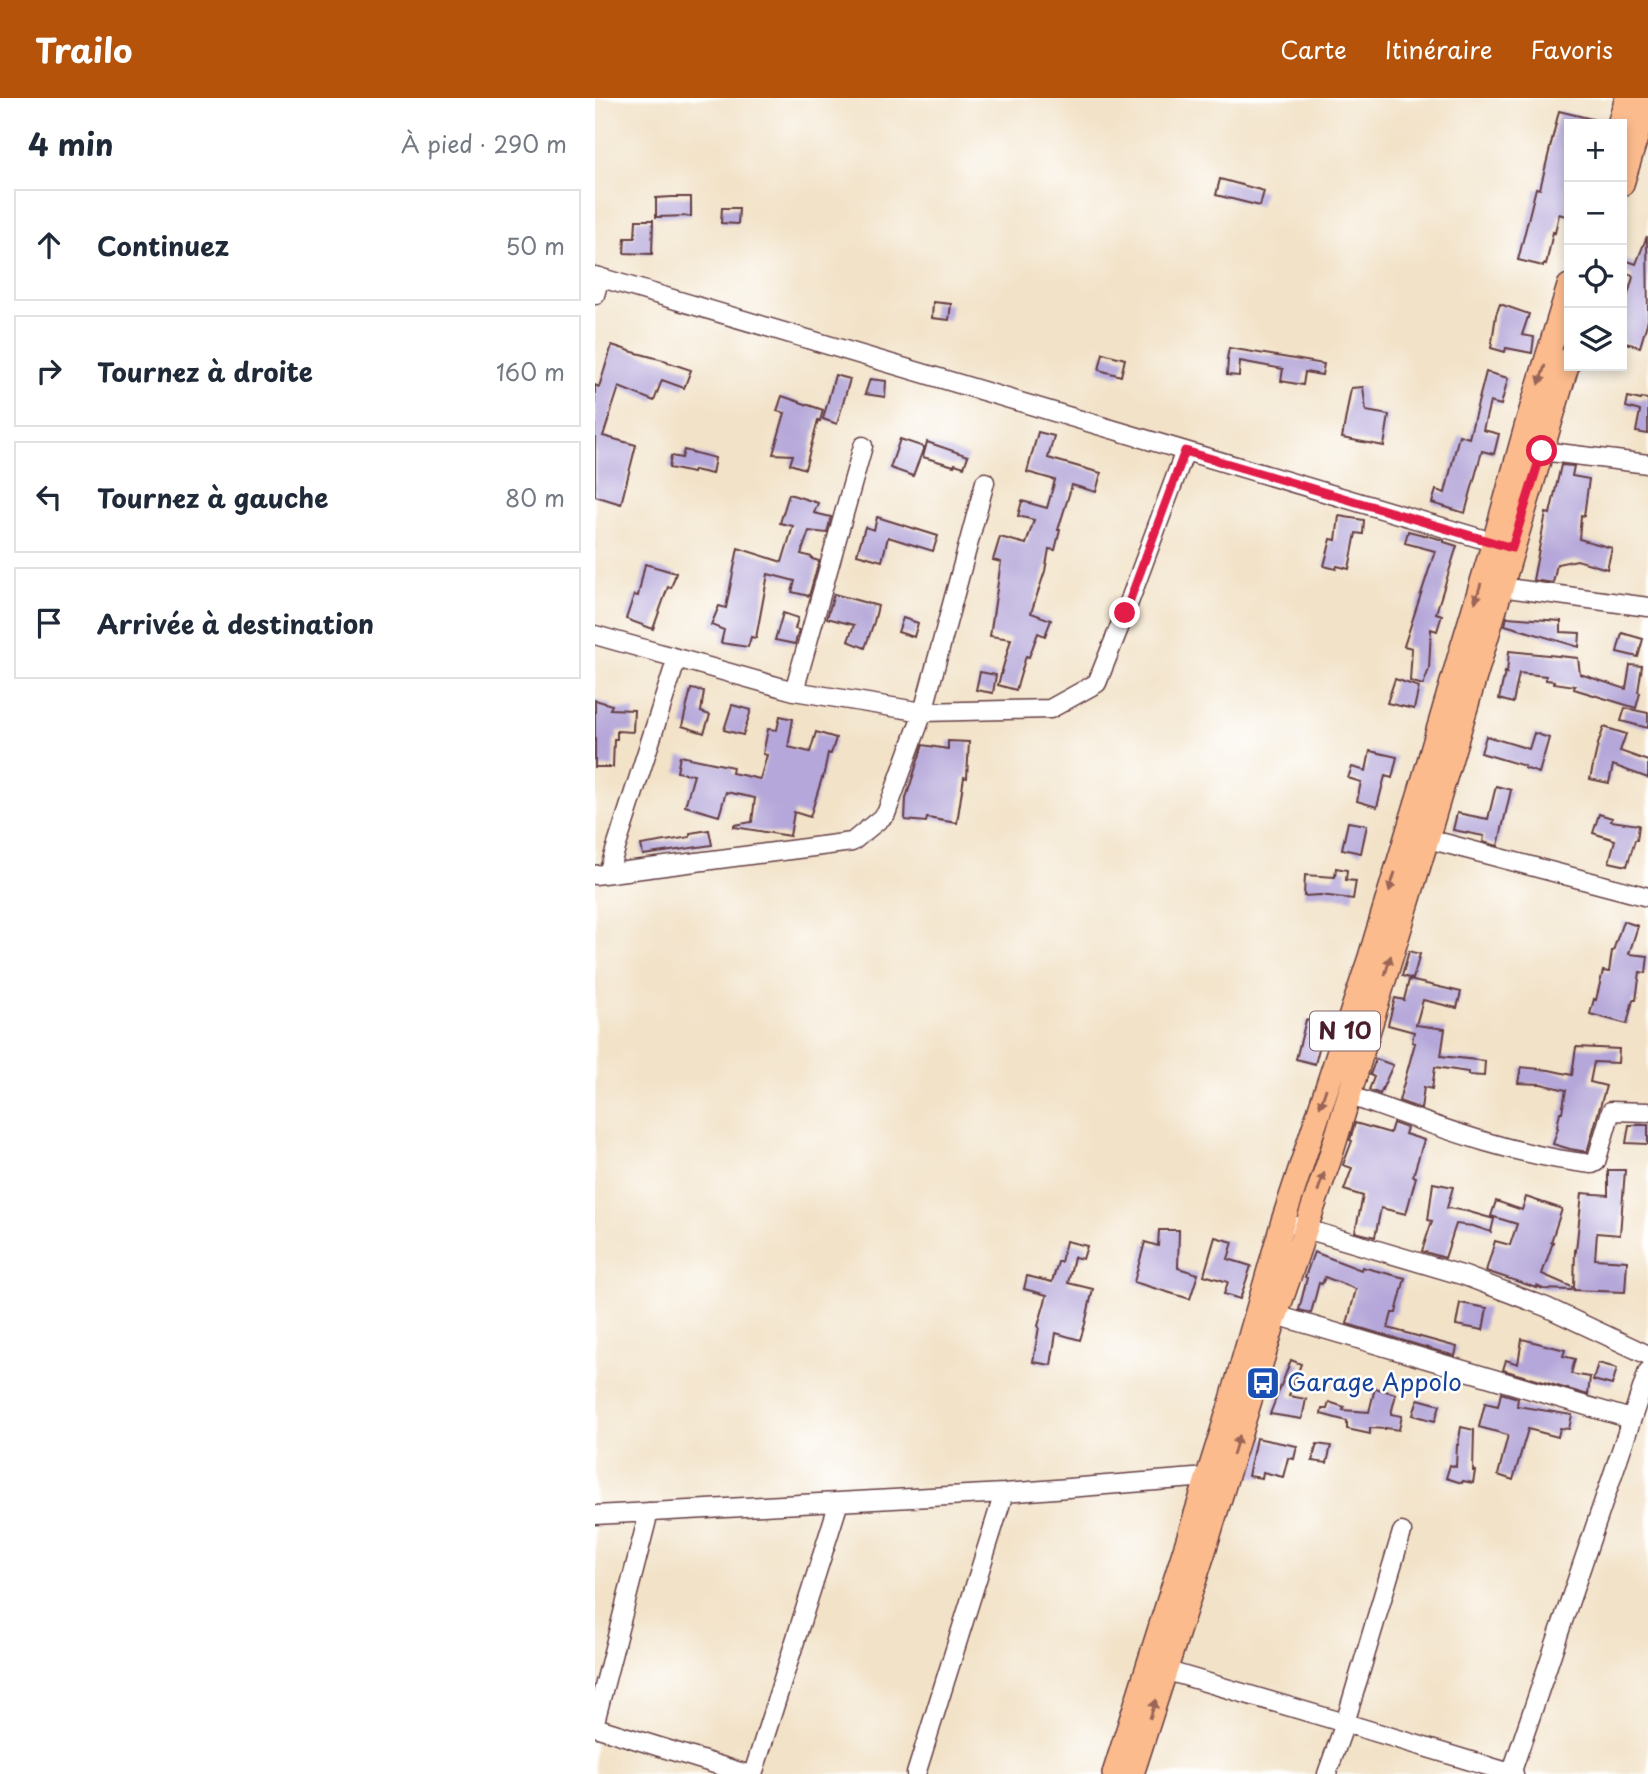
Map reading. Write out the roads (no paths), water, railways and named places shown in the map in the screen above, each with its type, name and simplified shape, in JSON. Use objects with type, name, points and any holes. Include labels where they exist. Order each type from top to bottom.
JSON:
[{"type":"main road","points":[[1627,98],[1634,136]]},
{"type":"main road","points":[[1622,182],[1634,136],[1648,99]]},
{"type":"main road","name":"N 10","points":[[1114,1774],[1156,1668],[1216,1479],[1330,1157],[1417,836],[1503,545],[1528,419],[1564,302]]},
{"type":"main road","name":"N 10","points":[[1216,1479],[1243,1363],[1283,1221],[1370,957],[1417,836],[1500,587],[1503,545],[1542,451],[1565,371]]},
{"type":"main road","name":"N 10","points":[[1132,1774],[1156,1668]]},
{"type":"street","points":[[597,283],[1503,545]]},
{"type":"street","points":[[795,691],[863,446]]},
{"type":"street","points":[[595,635],[795,691],[923,712],[1050,709],[1097,683],[1185,451]]},
{"type":"street","points":[[1542,451],[1648,464]]},
{"type":"street","points":[[677,658],[601,874],[852,842],[885,814],[923,712],[985,482]]},
{"type":"street","points":[[1500,587],[1648,607]]},
{"type":"street","points":[[1417,836],[1648,897]]},
{"type":"street","points":[[1348,1095],[1508,1149],[1556,1160],[1592,1164],[1596,1162],[1611,1111],[1648,1112]]},
{"type":"street","points":[[1283,1221],[1465,1276],[1546,1307],[1648,1355]]},
{"type":"street","points":[[1276,1315],[1631,1419]]},
{"type":"street","points":[[1156,1668],[1512,1774],[1648,1371]]},
{"type":"street","points":[[595,1515],[1216,1479]]},
{"type":"street","points":[[916,1774],[1004,1493]]},
{"type":"street","points":[[753,1774],[839,1502]]},
{"type":"street","points":[[595,1722],[649,1512]]},
{"type":"street","points":[[1327,1774],[1402,1532]]},
{"type":"street","points":[[595,1727],[747,1774]]},
{"type":"place","name":"Garage Appolo","points":[[1263,1383]]}]
